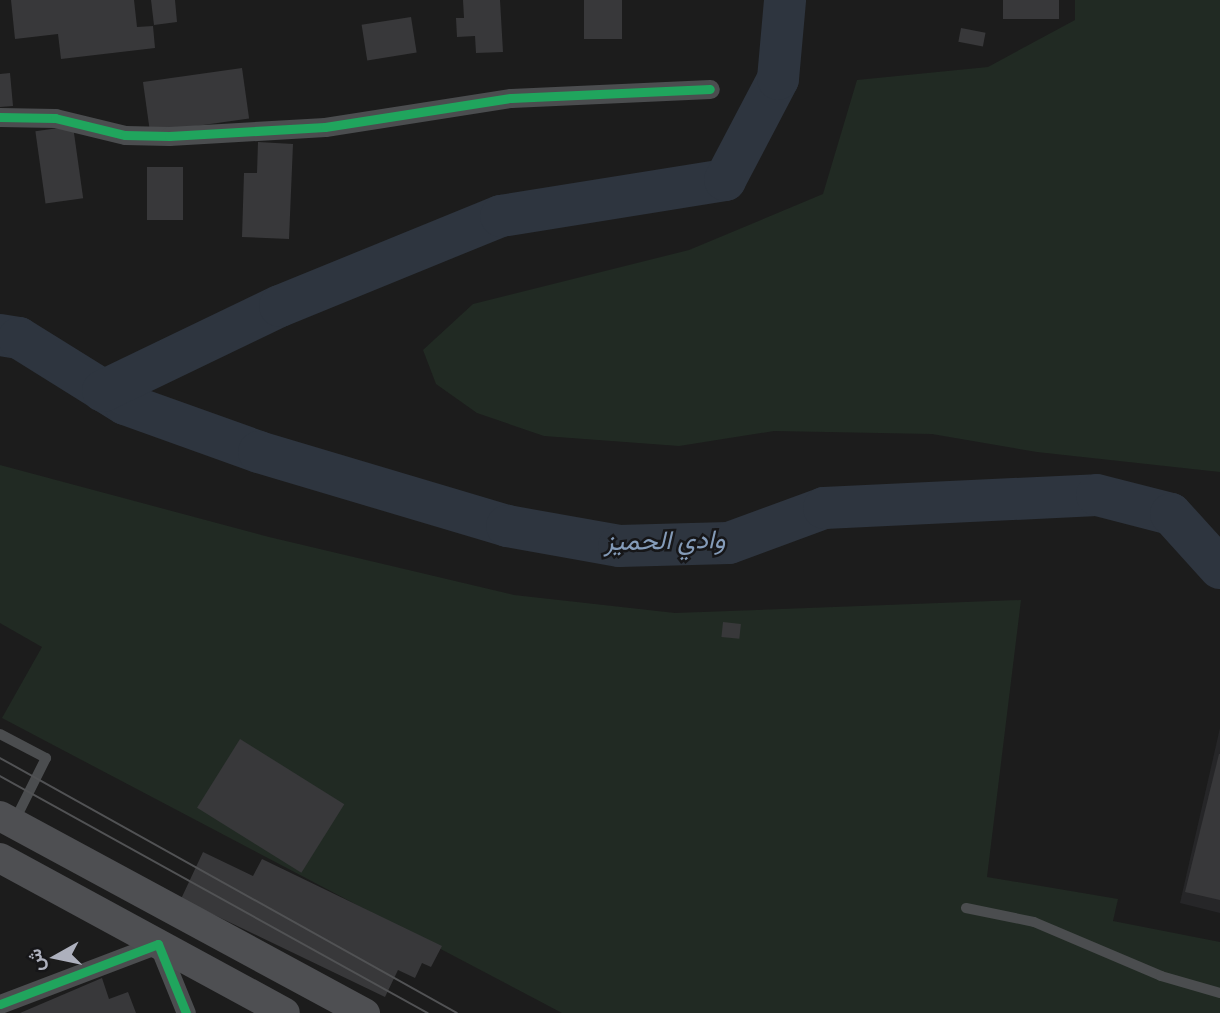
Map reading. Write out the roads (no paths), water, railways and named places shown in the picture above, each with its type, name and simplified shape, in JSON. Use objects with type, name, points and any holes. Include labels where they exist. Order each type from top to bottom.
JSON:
[{"type":"main road","points":[[7,819],[365,1013]]},
{"type":"main road","points":[[0,858],[285,1013]]},
{"type":"street","points":[[0,117],[55,118],[125,135],[169,136],[325,127],[511,98],[710,89]]},
{"type":"street","points":[[0,1004],[158,944],[186,1013]]},
{"type":"lane","points":[[0,734],[47,758],[7,819]]},
{"type":"lane","points":[[966,908],[1034,922],[1161,976],[1220,993]]},
{"type":"waterway","name":"وادي الحميز","points":[[103,391],[280,306],[501,216],[725,180],[778,79],[785,0]]},
{"type":"waterway","name":"وادي الحميز","points":[[0,335],[19,338],[125,404],[259,452],[507,526],[619,546],[729,543],[824,508],[1097,495],[1171,514],[1220,568]]},
{"type":"tram line","points":[[0,758],[457,1013]]},
{"type":"tram line","points":[[0,776],[428,1013]]}]
